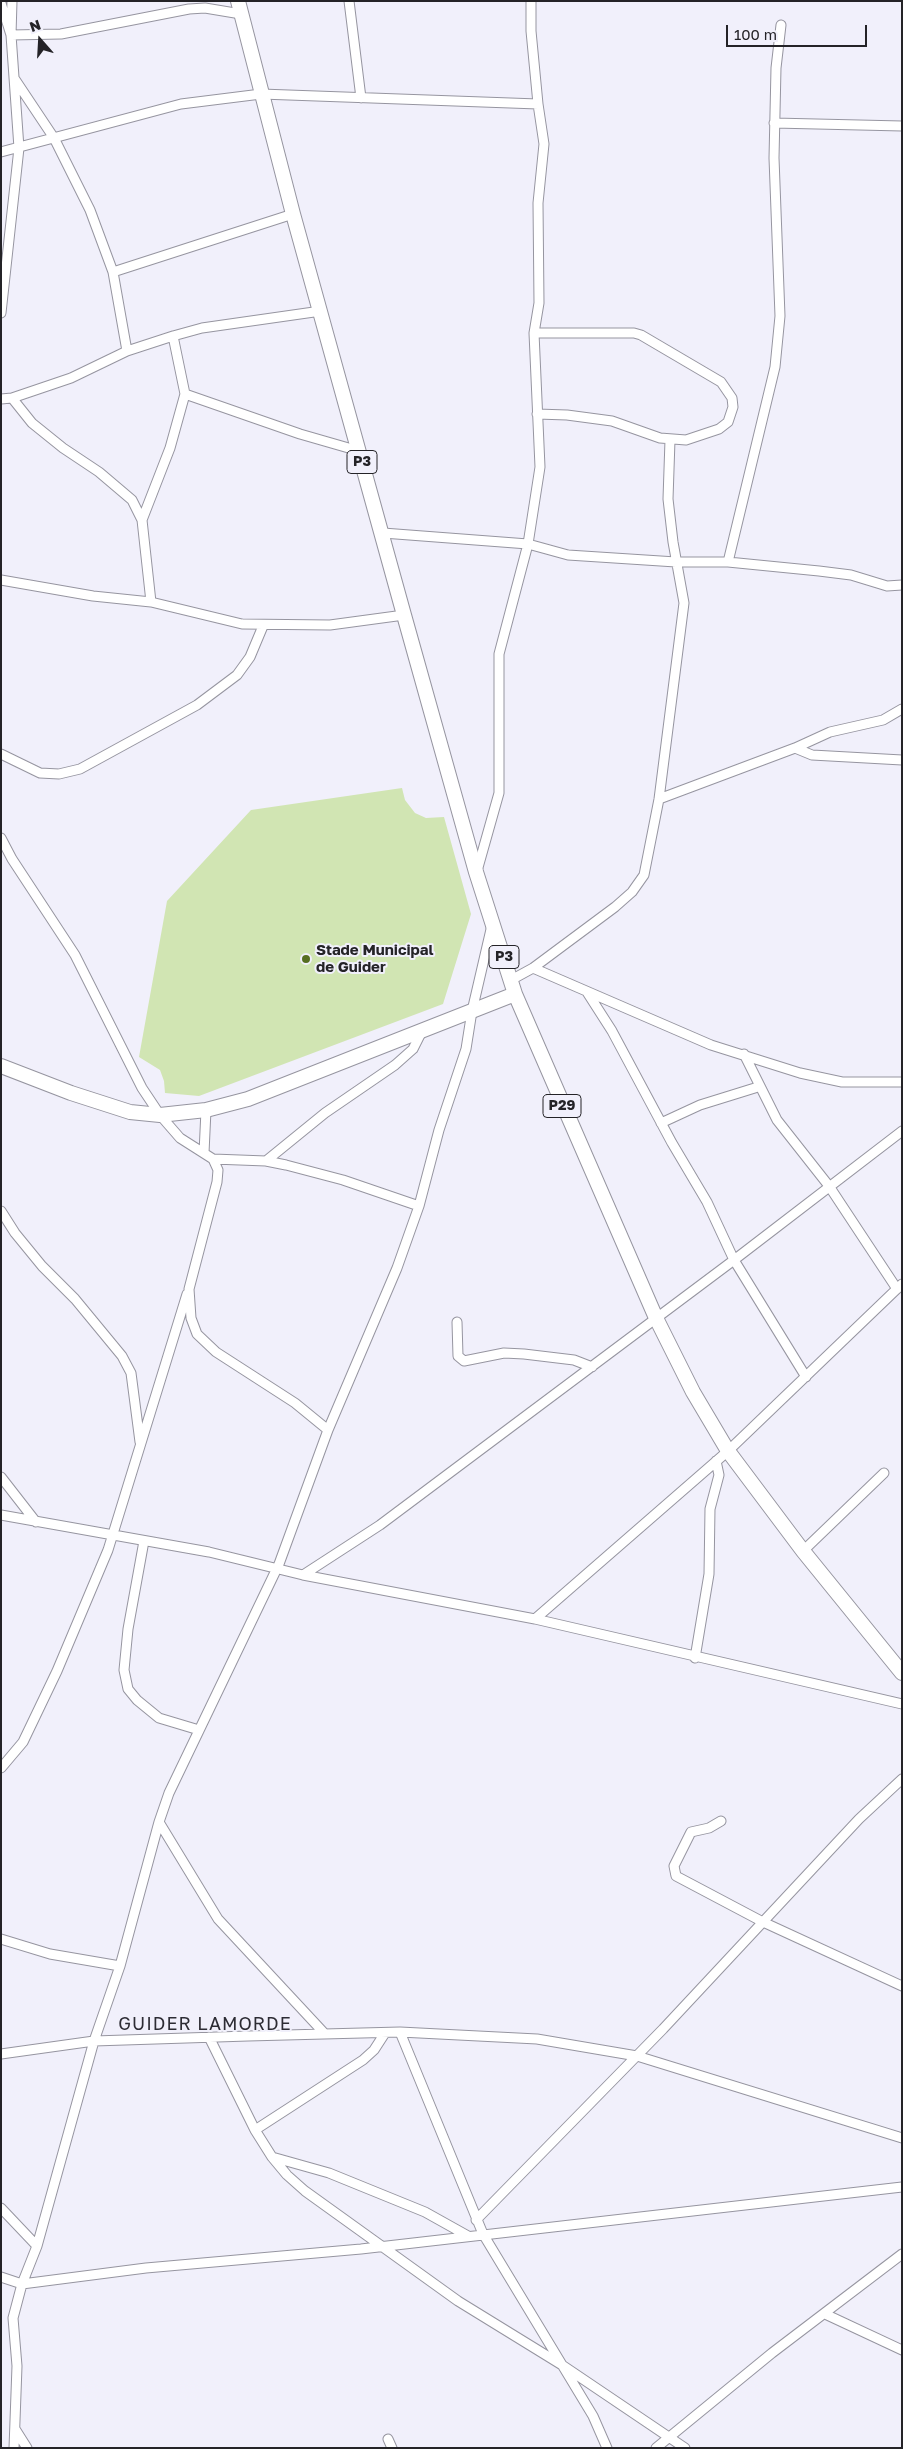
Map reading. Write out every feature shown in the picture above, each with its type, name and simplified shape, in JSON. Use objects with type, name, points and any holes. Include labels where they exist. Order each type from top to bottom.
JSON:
[{"type":"main road","name":"P3","points":[[239,8],[293,214],[383,533],[404,615],[476,872],[513,987]]},
{"type":"main road","points":[[1,1066],[70,1093],[130,1112],[160,1115],[206,1110],[248,1098],[472,1011],[513,987]]},
{"type":"main road","name":"P29","points":[[513,987],[656,1318],[693,1392],[728,1451],[803,1551],[902,1673]]},
{"type":"street","points":[[1,313],[4,264],[19,148],[11,34],[12,1]]},
{"type":"street","points":[[349,1],[361,98]]},
{"type":"street","points":[[476,872],[499,793],[498,654],[528,544],[540,467],[534,333],[539,303],[538,203],[544,144],[538,104],[531,1]]},
{"type":"street","points":[[1,3],[11,34]]},
{"type":"street","points":[[11,34],[61,34],[188,9],[239,8]]},
{"type":"street","points":[[728,562],[775,367],[780,316],[775,219],[774,123],[781,25]]},
{"type":"street","points":[[14,78],[54,138],[90,210],[113,272],[127,350]]},
{"type":"street","points":[[1,152],[181,104],[261,94],[538,104]]},
{"type":"street","points":[[774,123],[902,126]]},
{"type":"street","points":[[113,272],[293,214]]},
{"type":"street","points":[[1,399],[12,398],[71,378],[127,350],[202,328],[320,311]]},
{"type":"street","points":[[534,333],[634,333],[641,335],[721,382],[732,398],[732,415],[728,422],[707,434],[686,440],[670,440],[612,421],[567,415],[538,414]]},
{"type":"street","points":[[142,520],[170,448],[185,394],[173,336]]},
{"type":"street","points":[[185,394],[300,434],[359,450]]},
{"type":"street","points":[[12,398],[32,423],[118,486],[132,500],[142,520],[150,576],[151,602]]},
{"type":"street","points":[[513,987],[533,968],[615,907],[640,881],[644,875],[649,858],[659,799],[684,603],[676,562],[668,499],[670,440]]},
{"type":"street","points":[[383,533],[528,544],[568,555],[676,562],[728,562],[819,571],[851,575],[887,586],[902,586]]},
{"type":"street","points":[[1,580],[93,596],[151,602],[228,621],[263,626],[330,626],[404,615]]},
{"type":"street","points":[[1,754],[40,772],[59,774],[80,769],[197,705],[237,675],[250,657],[263,626]]},
{"type":"street","points":[[659,799],[843,728],[871,724],[900,715]]},
{"type":"street","points":[[794,748],[812,755],[902,760]]},
{"type":"street","points":[[1,838],[12,859],[76,955],[109,1019],[128,1063],[160,1115],[180,1138],[213,1159],[266,1161],[343,1180],[419,1206]]},
{"type":"street","points":[[14,2448],[17,2366],[13,2318],[22,2284],[37,2246],[94,2041],[120,1966],[158,1822],[169,1793],[276,1570],[328,1430],[367,1341],[419,1206],[439,1130],[466,1049],[472,1011],[493,920]]},
{"type":"street","points":[[533,968],[711,1045],[800,1073],[842,1082],[902,1082]]},
{"type":"street","points":[[587,992],[612,1031],[661,1123],[707,1202],[734,1260],[806,1377]]},
{"type":"street","points":[[266,1161],[325,1113],[395,1065],[413,1049],[422,1031]]},
{"type":"street","points":[[535,1619],[728,1451],[899,1286],[829,1186],[777,1120],[758,1087],[744,1054]]},
{"type":"street","points":[[661,1123],[700,1105],[758,1087]]},
{"type":"street","points":[[204,1153],[206,1110]]},
{"type":"street","points":[[303,1575],[380,1525],[734,1260],[902,1131]]},
{"type":"street","points":[[1,1768],[23,1742],[36,1715],[57,1671],[112,1536],[189,1289],[217,1182],[218,1170],[213,1159]]},
{"type":"street","points":[[1,1211],[15,1233],[42,1266],[75,1299],[122,1356],[131,1373],[140,1444]]},
{"type":"street","points":[[189,1289],[191,1318],[197,1334],[216,1352],[295,1403],[328,1430]]},
{"type":"street","points":[[457,1322],[458,1356],[464,1361],[504,1353],[574,1360],[592,1367]]},
{"type":"street","points":[[695,1658],[709,1574],[710,1509],[720,1475],[716,1461]]},
{"type":"street","points":[[803,1551],[884,1473]]},
{"type":"street","points":[[1,1477],[36,1522]]},
{"type":"street","points":[[1,1515],[209,1552],[276,1570],[535,1619],[695,1658],[902,1704]]},
{"type":"street","points":[[144,1541],[128,1629],[124,1670],[128,1688],[137,1700],[158,1718],[199,1730]]},
{"type":"street","points":[[476,2220],[637,2056],[859,1819],[902,1779]]},
{"type":"street","points":[[721,1821],[709,1828],[693,1831],[674,1866],[676,1876],[762,1922],[902,1986]]},
{"type":"street","points":[[158,1822],[218,1919],[325,2034]]},
{"type":"street","points":[[1,1938],[50,1954],[120,1966]]},
{"type":"street","points":[[400,2032],[482,2234],[593,2416],[607,2448]]},
{"type":"street","points":[[1,2054],[94,2041],[209,2037],[400,2032],[537,2039],[637,2056],[902,2138]]},
{"type":"street","points":[[255,2130],[363,2060],[374,2050],[385,2033]]},
{"type":"street","points":[[209,2037],[255,2130],[287,2176],[458,2301],[562,2365],[685,2448]]},
{"type":"street","points":[[272,2157],[338,2176],[425,2212],[468,2236]]},
{"type":"street","points":[[1,2277],[22,2284],[146,2268],[384,2246],[902,2187]]},
{"type":"street","points":[[1,2208],[37,2246]]},
{"type":"street","points":[[656,2448],[772,2353],[902,2254]]},
{"type":"street","points":[[825,2314],[902,2350]]},
{"type":"street","points":[[15,2428],[28,2448]]},
{"type":"green space","name":"Stade Municipal de Guider","points":[[402,788],[405,800],[415,813],[426,818],[444,817],[471,914],[443,1004],[199,1096],[165,1093],[164,1081],[160,1070],[139,1057],[167,901],[251,810]]},
{"type":"place","name":"Stade Municipal de Guider","points":[[306,959]]},
{"type":"district","name":"GUIDER LAMORDE","points":[[205,2024]]}]
